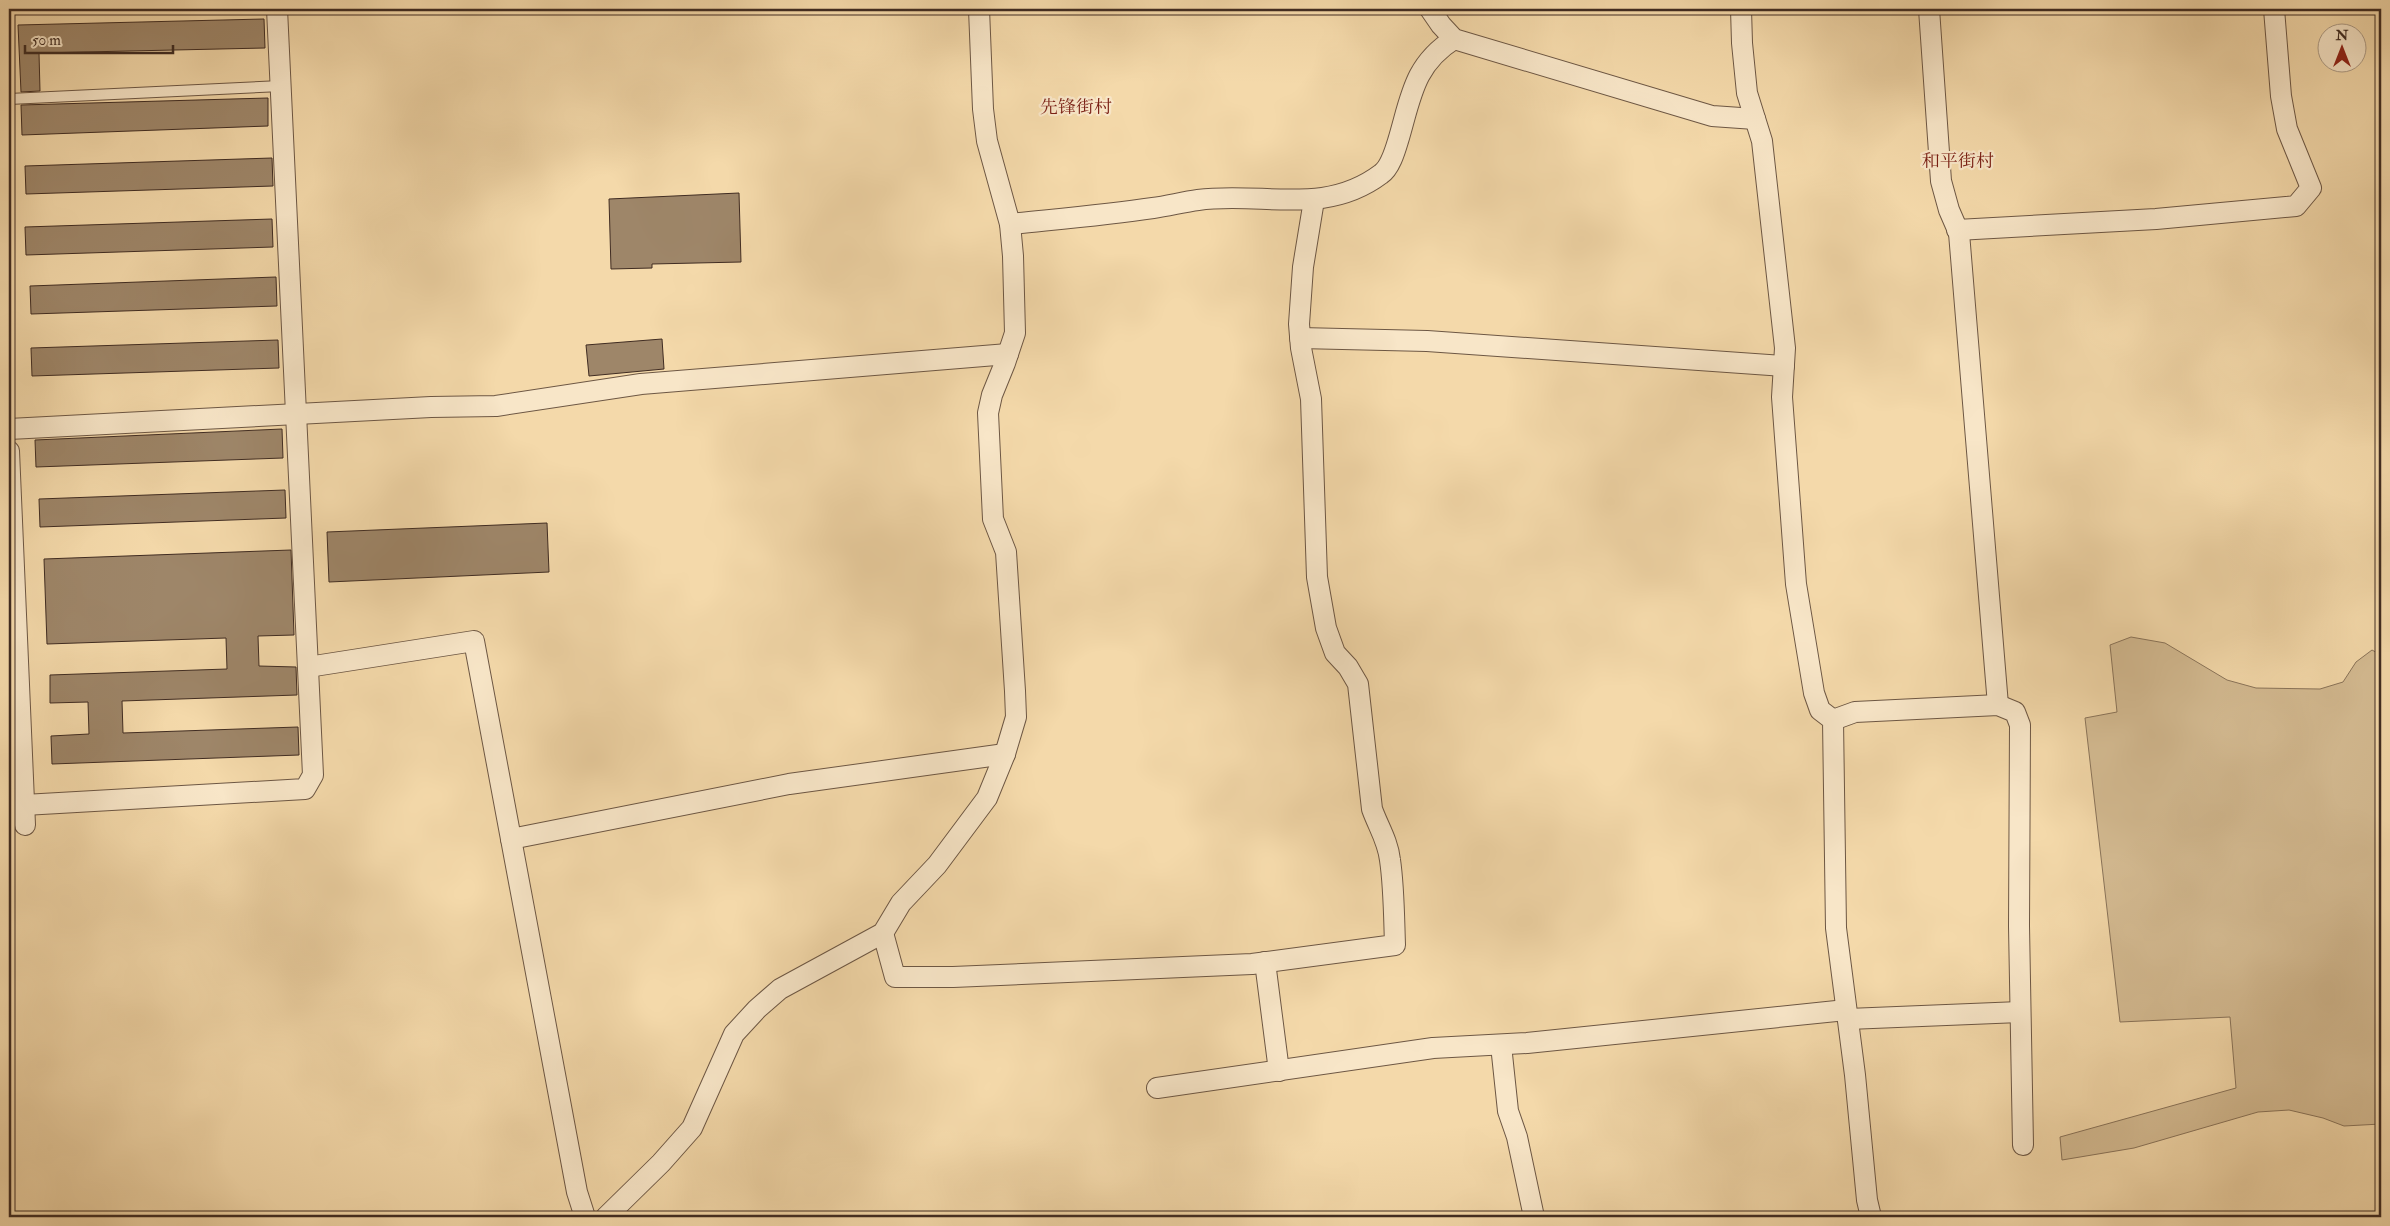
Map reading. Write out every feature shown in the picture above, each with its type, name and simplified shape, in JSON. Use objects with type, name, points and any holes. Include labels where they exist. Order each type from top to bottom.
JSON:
[{"type":"street","points":[[24,805],[305,789],[313,775],[277,9]]},
{"type":"street","points":[[606,1217],[661,1163],[692,1128],[734,1034],[757,1009],[780,989],[882,933],[902,903],[937,865],[987,798],[1005,754],[1016,717],[1015,691],[1006,552],[993,519],[988,413],[992,395],[1015,333],[1010,224],[987,140],[983,109],[979,9]]},
{"type":"street","points":[[1430,9],[1454,39],[1712,116],[1755,119]]},
{"type":"street","points":[[1742,9],[1742,43],[1746,93],[1762,141],[1785,348],[1782,397],[1796,584],[1814,693],[1820,710],[1833,720]]},
{"type":"street","points":[[1929,9],[1941,181],[1957,230],[1998,706]]},
{"type":"street","points":[[1957,230],[2156,218],[2296,206],[2311,188],[2287,130],[2281,96],[2274,9]]},
{"type":"street","points":[[1010,224],[1154,208],[1199,199],[1314,200],[1344,194],[1383,174],[1394,153],[1417,78],[1428,59],[1438,49],[1454,39]]},
{"type":"street","points":[[882,933],[895,977],[963,976],[1265,962],[1395,945],[1390,860],[1384,833],[1376,822],[1372,809],[1358,684],[1348,667],[1335,653],[1326,628],[1317,577],[1311,399],[1299,324],[1303,266],[1314,200]]},
{"type":"street","points":[[1300,338],[1427,341],[1784,366]]},
{"type":"street","points":[[9,429],[496,406],[641,384],[1008,354]]},
{"type":"street","points":[[9,451],[25,825]]},
{"type":"street","points":[[308,667],[474,642],[577,1192],[584,1217]]},
{"type":"street","points":[[1833,720],[1856,712],[1998,706],[2015,712],[2020,725],[2020,1012],[2023,1145]]},
{"type":"street","points":[[1833,720],[1836,928],[1867,1200],[1871,1217]]},
{"type":"street","points":[[511,839],[789,784],[1005,754]]},
{"type":"street","points":[[1265,962],[1279,1071]]},
{"type":"street","points":[[1158,1088],[1434,1048],[1847,1014],[2020,1012]]},
{"type":"street","points":[[1500,1044],[1508,1111],[1517,1136],[1534,1217]]},
{"type":"lane","points":[[9,99],[281,86]]},
{"type":"shaded area","points":[[2131,637],[2165,643],[2227,680],[2256,688],[2320,689],[2343,682],[2356,662],[2372,650],[2381,655],[2381,1124],[2344,1126],[2323,1118],[2289,1110],[2258,1112],[2134,1148],[2062,1160],[2060,1137],[2236,1088],[2230,1017],[2120,1022],[2085,718],[2117,712],[2110,645]]},
{"type":"building","points":[[264,19],[265,48],[39,53],[40,91],[21,92],[18,25]]},
{"type":"building","points":[[268,98],[268,126],[22,135],[21,105]]},
{"type":"building","points":[[272,158],[273,186],[26,194],[25,166]]},
{"type":"building","points":[[739,193],[741,262],[652,264],[652,268],[611,269],[609,199]]},
{"type":"building","points":[[272,219],[273,247],[26,255],[25,227]]},
{"type":"building","points":[[276,277],[277,306],[31,314],[30,286]]},
{"type":"building","points":[[662,339],[664,369],[589,376],[586,345]]},
{"type":"building","points":[[278,340],[279,368],[32,376],[31,348]]},
{"type":"building","points":[[282,429],[283,458],[36,467],[35,440]]},
{"type":"building","points":[[285,490],[286,518],[40,527],[39,499]]},
{"type":"building","points":[[547,523],[549,572],[329,582],[327,532]]},
{"type":"building","points":[[291,550],[294,635],[258,636],[259,666],[296,667],[297,695],[122,701],[123,733],[298,727],[299,755],[52,764],[51,736],[89,734],[88,702],[50,703],[50,675],[227,669],[226,638],[47,644],[44,559]]},
{"type":"district","name":"先锋街村","points":[[1076,107]]},
{"type":"district","name":"和平街村","points":[[1958,161]]}]
